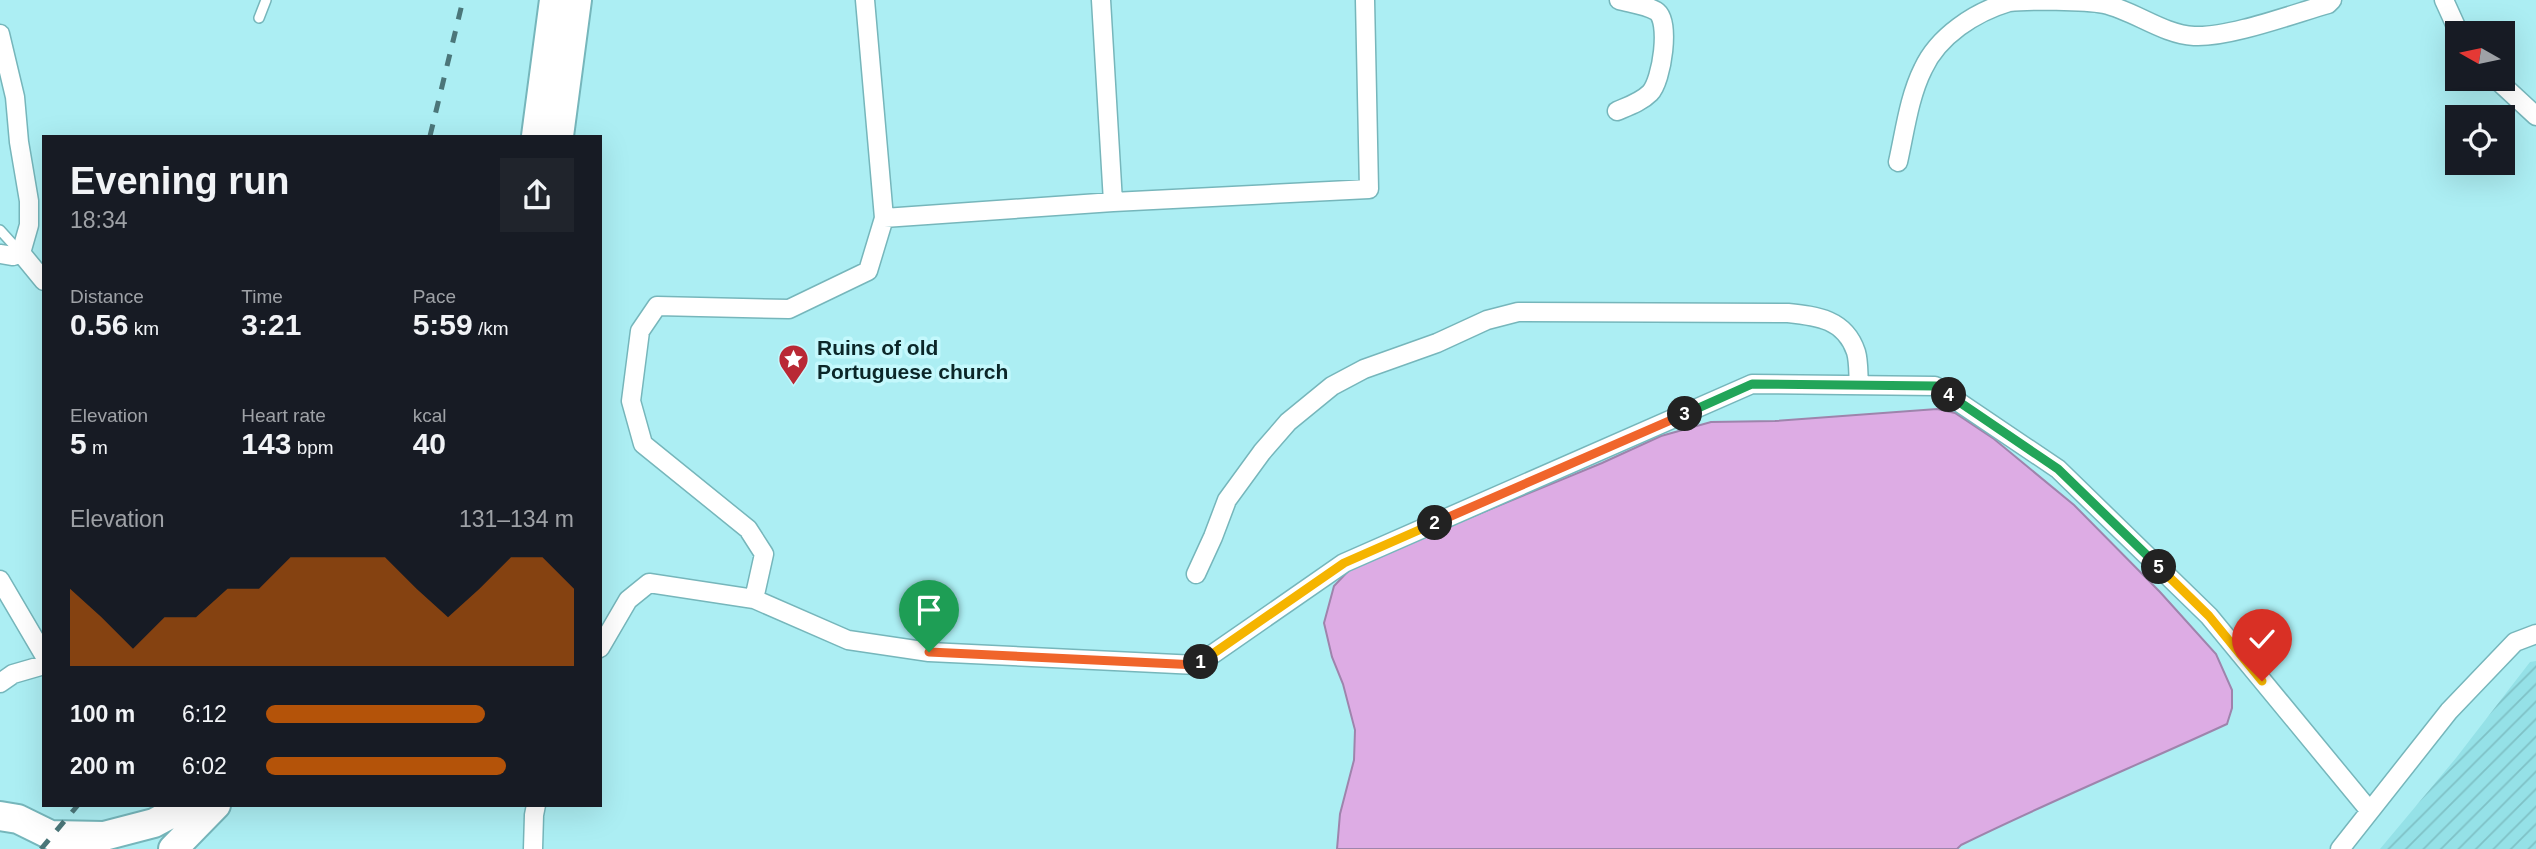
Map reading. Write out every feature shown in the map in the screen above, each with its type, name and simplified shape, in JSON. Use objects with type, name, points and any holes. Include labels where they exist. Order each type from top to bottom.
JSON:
[{"type":"main road","points":[[536,135],[554,0]]},
{"type":"main road","points":[[559,135],[577,0]]},
{"type":"main road","points":[[0,817],[18,819],[47,842],[104,836],[196,810]]},
{"type":"main road","points":[[141,849],[196,810]]},
{"type":"main road","points":[[173,849],[196,810]]},
{"type":"main road","points":[[196,810],[198,849]]},
{"type":"main road","points":[[0,835],[78,849]]},
{"type":"street","points":[[754,599],[764,554],[748,529],[643,444],[631,401],[640,331],[657,306],[789,309],[868,271],[884,218],[865,0]]},
{"type":"street","points":[[1101,0],[1113,202]]},
{"type":"street","points":[[884,218],[1113,202],[1369,189],[1364,0]]},
{"type":"street","points":[[1617,111],[1638,102],[1652,91],[1659,75],[1665,32],[1663,18],[1656,10],[1619,0]]},
{"type":"street","points":[[1898,162],[1910,108],[1929,58],[1969,19],[2010,2],[2105,4],[2191,36],[2212,37],[2328,4],[2332,0]]},
{"type":"street","points":[[2444,0],[2454,21]]},
{"type":"street","points":[[0,34],[15,97],[29,201],[29,225],[21,253]]},
{"type":"street","points":[[2509,91],[2536,116]]},
{"type":"street","points":[[0,254],[13,256],[21,253]]},
{"type":"street","points":[[21,253],[42,279]]},
{"type":"street","points":[[1196,574],[1227,500],[1288,422],[1351,374],[1412,353],[1505,315],[1518,312],[1788,313],[1820,317],[1835,324],[1849,339],[1856,353],[1860,386]]},
{"type":"street","points":[[602,645],[628,600],[649,583],[754,599],[848,640],[929,652],[1197,665],[1344,563],[1752,384],[1936,386],[2058,469],[2209,616],[2369,810]]},
{"type":"street","points":[[0,580],[42,652]]},
{"type":"street","points":[[2340,849],[2449,711],[2515,642],[2536,634]]},
{"type":"street","points":[[0,683],[13,674],[42,666]]},
{"type":"street","points":[[533,849],[536,807]]},
{"type":"lane","points":[[259,18],[266,0]]},
{"type":"lane","points":[[0,230],[21,253]]},
{"type":"shaded area","points":[[1937,409],[1955,413],[1994,439],[2074,505],[2160,592],[2216,654],[2232,690],[2232,708],[2227,724],[2027,814],[1957,849],[1337,849],[1340,814],[1354,760],[1355,730],[1324,623],[1334,586],[1353,566],[1661,436],[1711,422],[1775,421]]},
{"type":"shaded area","points":[[2536,661],[2536,849],[2380,849],[2456,758],[2530,662]]},
{"type":"railway","points":[[430,135],[463,0]]},
{"type":"railway","points":[[41,849],[76,807]]},
{"type":"place","name":"Ruins of old Portuguese church","points":[[794,386]]},
{"type":"route","points":[[929,652],[1197,665],[1344,563],[1752,384],[1936,386],[2058,469],[2209,616],[2262,681]]}]
